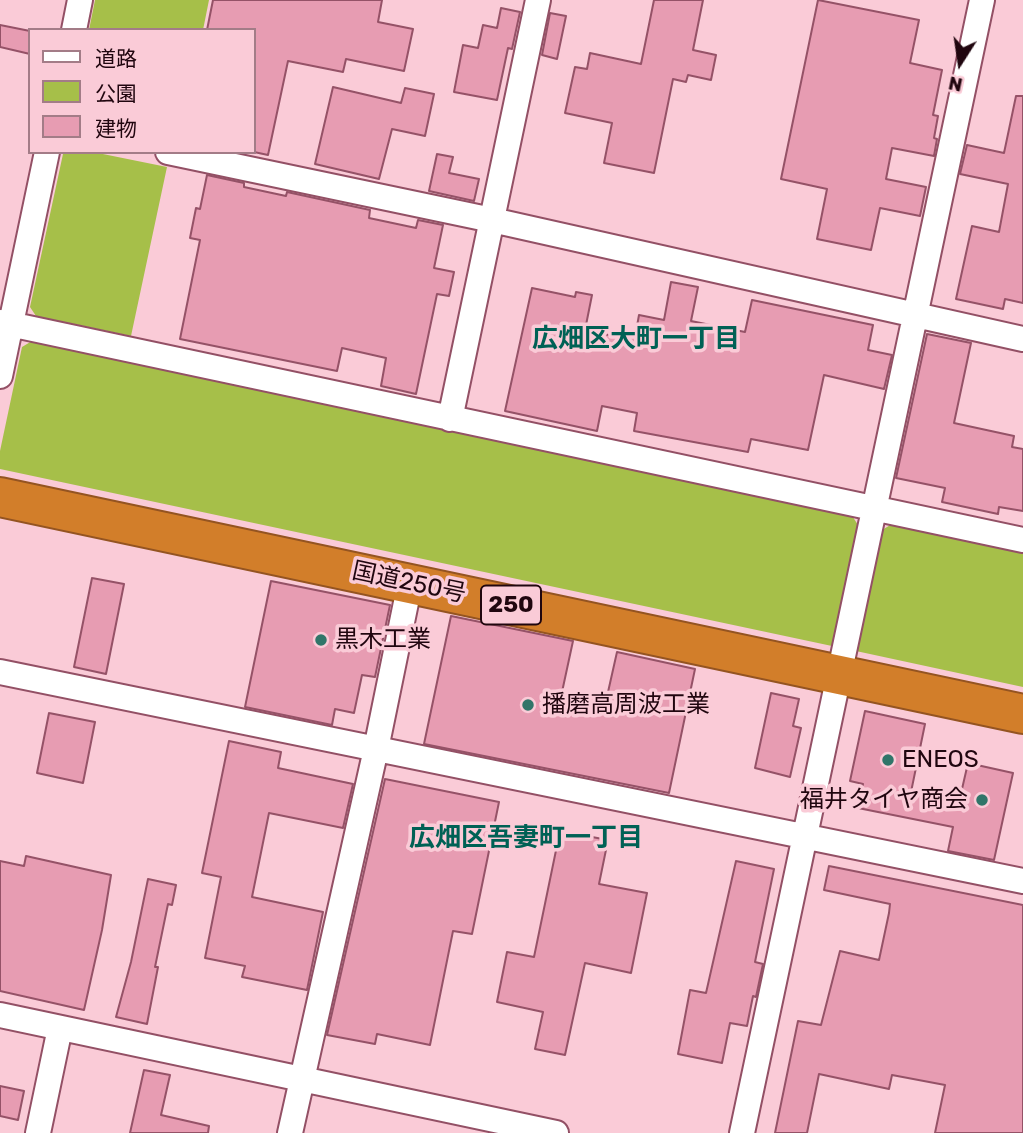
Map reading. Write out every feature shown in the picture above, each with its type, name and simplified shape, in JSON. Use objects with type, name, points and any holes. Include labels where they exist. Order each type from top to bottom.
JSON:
[{"type":"highway","name":"国道250号","points":[[0,496],[1023,714]]},
{"type":"street","points":[[74,28],[80,0]]},
{"type":"street","points":[[450,419],[538,0]]},
{"type":"street","points":[[742,1133],[982,0]]},
{"type":"street","points":[[0,376],[6,323],[47,154]]},
{"type":"street","points":[[178,154],[492,220],[1023,339]]},
{"type":"street","points":[[6,323],[1023,540]]},
{"type":"street","points":[[290,1133],[376,749],[410,583]]},
{"type":"street","points":[[0,672],[1023,881]]},
{"type":"street","points":[[0,1015],[556,1133]]},
{"type":"street","points":[[38,1133],[60,1028]]},
{"type":"green space","points":[[95,0],[209,0],[203,28],[89,28]]},
{"type":"green space","points":[[63,154],[103,154],[167,167],[131,336],[36,316],[30,307]]},
{"type":"green space","points":[[32,341],[851,514],[858,525],[832,646],[0,469],[0,451],[22,347]]},
{"type":"green space","points":[[892,524],[1023,551],[1023,687],[856,651],[882,530]]},
{"type":"building","points":[[213,0],[382,0],[378,22],[413,29],[404,71],[346,59],[343,72],[288,61],[268,155],[256,152],[256,28],[207,28]]},
{"type":"building","points":[[654,0],[703,0],[693,50],[716,55],[711,80],[688,75],[686,82],[673,79],[654,173],[604,163],[612,123],[565,113],[575,67],[587,69],[590,53],[641,64]]},
{"type":"building","points":[[818,0],[919,20],[910,63],[942,70],[933,115],[938,116],[934,156],[892,148],[886,179],[926,187],[920,216],[880,208],[871,250],[817,239],[827,189],[781,179]]},
{"type":"building","points":[[501,8],[520,12],[512,49],[508,48],[497,100],[454,92],[463,45],[478,48],[483,25],[497,28]]},
{"type":"building","points":[[550,13],[566,16],[557,59],[542,55]]},
{"type":"building","points":[[0,25],[28,31],[28,54],[0,47]]},
{"type":"building","points":[[333,87],[401,103],[405,88],[434,94],[425,136],[392,129],[379,179],[315,164]]},
{"type":"building","points":[[1016,96],[1023,96],[1023,303],[1005,299],[1003,309],[956,299],[972,226],[999,232],[1008,184],[960,174],[967,145],[1004,153]]},
{"type":"building","points":[[437,154],[453,157],[449,173],[479,179],[474,201],[429,191]]},
{"type":"building","points":[[207,175],[244,183],[244,187],[286,196],[287,192],[370,210],[369,218],[416,228],[418,220],[443,225],[434,268],[454,272],[449,296],[437,294],[416,394],[381,386],[386,358],[342,348],[337,371],[180,339],[200,240],[190,238]]},
{"type":"building","points":[[671,282],[698,287],[691,321],[745,332],[752,300],[873,325],[868,350],[892,355],[884,389],[824,375],[808,450],[751,439],[748,452],[634,431],[637,413],[602,406],[597,431],[505,411],[532,288],[575,297],[576,292],[592,295],[585,330],[618,337],[619,334],[635,337],[639,315],[664,320]]},
{"type":"building","points":[[927,334],[971,343],[954,423],[1014,436],[1012,447],[1023,449],[1023,511],[999,507],[998,514],[942,502],[945,488],[896,478]]},
{"type":"building","points":[[92,578],[124,584],[106,674],[74,667]]},
{"type":"building","name":"黒木工業","points":[[271,581],[390,605],[375,677],[362,675],[354,713],[335,709],[332,725],[245,707]]},
{"type":"building","name":"播磨高周波工業","points":[[451,616],[573,641],[562,692],[606,701],[617,652],[695,669],[669,793],[424,744]]},
{"type":"building","points":[[771,693],[799,699],[793,726],[801,728],[790,777],[755,768]]},
{"type":"building","points":[[865,711],[925,724],[911,792],[959,802],[968,763],[1013,773],[994,860],[948,851],[953,827],[858,808],[863,784],[850,781]]},
{"type":"building","points":[[49,713],[95,722],[83,783],[37,773]]},
{"type":"building","points":[[229,741],[281,752],[278,768],[353,784],[343,828],[269,813],[252,897],[323,912],[307,990],[242,977],[245,966],[205,958],[221,877],[202,873]]},
{"type":"building","points":[[385,779],[499,802],[472,934],[453,931],[430,1045],[377,1034],[375,1044],[327,1035]]},
{"type":"building","points":[[560,831],[608,840],[599,884],[647,893],[631,973],[585,963],[565,1055],[535,1049],[543,1012],[497,1002],[507,952],[534,957]]},
{"type":"building","points":[[26,856],[111,875],[84,1010],[0,991],[0,861],[24,866]]},
{"type":"building","points":[[736,861],[774,869],[755,962],[763,964],[756,997],[753,996],[747,1026],[730,1023],[722,1063],[678,1054],[690,990],[706,993]]},
{"type":"building","points":[[829,866],[1023,905],[1023,1133],[935,1133],[945,1085],[892,1075],[889,1089],[819,1074],[807,1133],[775,1133],[798,1021],[821,1025],[840,951],[879,960],[889,913],[890,904],[824,890]]},
{"type":"building","points":[[148,879],[176,885],[172,905],[168,904],[147,1024],[116,1017],[131,962]]},
{"type":"building","points":[[144,1070],[170,1075],[161,1115],[209,1126],[208,1133],[130,1133]]},
{"type":"building","points":[[0,1086],[24,1091],[18,1120],[0,1116]]},
{"type":"place","name":"黒木工業","points":[[321,640]]},
{"type":"place","name":"播磨高周波工業","points":[[528,705]]},
{"type":"place","name":"ENEOS","points":[[888,760]]},
{"type":"place","name":"福井タイヤ商会","points":[[982,800]]},
{"type":"district","name":"広畑区大町一丁目","points":[[636,339]]},
{"type":"district","name":"広畑区吾妻町一丁目","points":[[526,838]]}]
